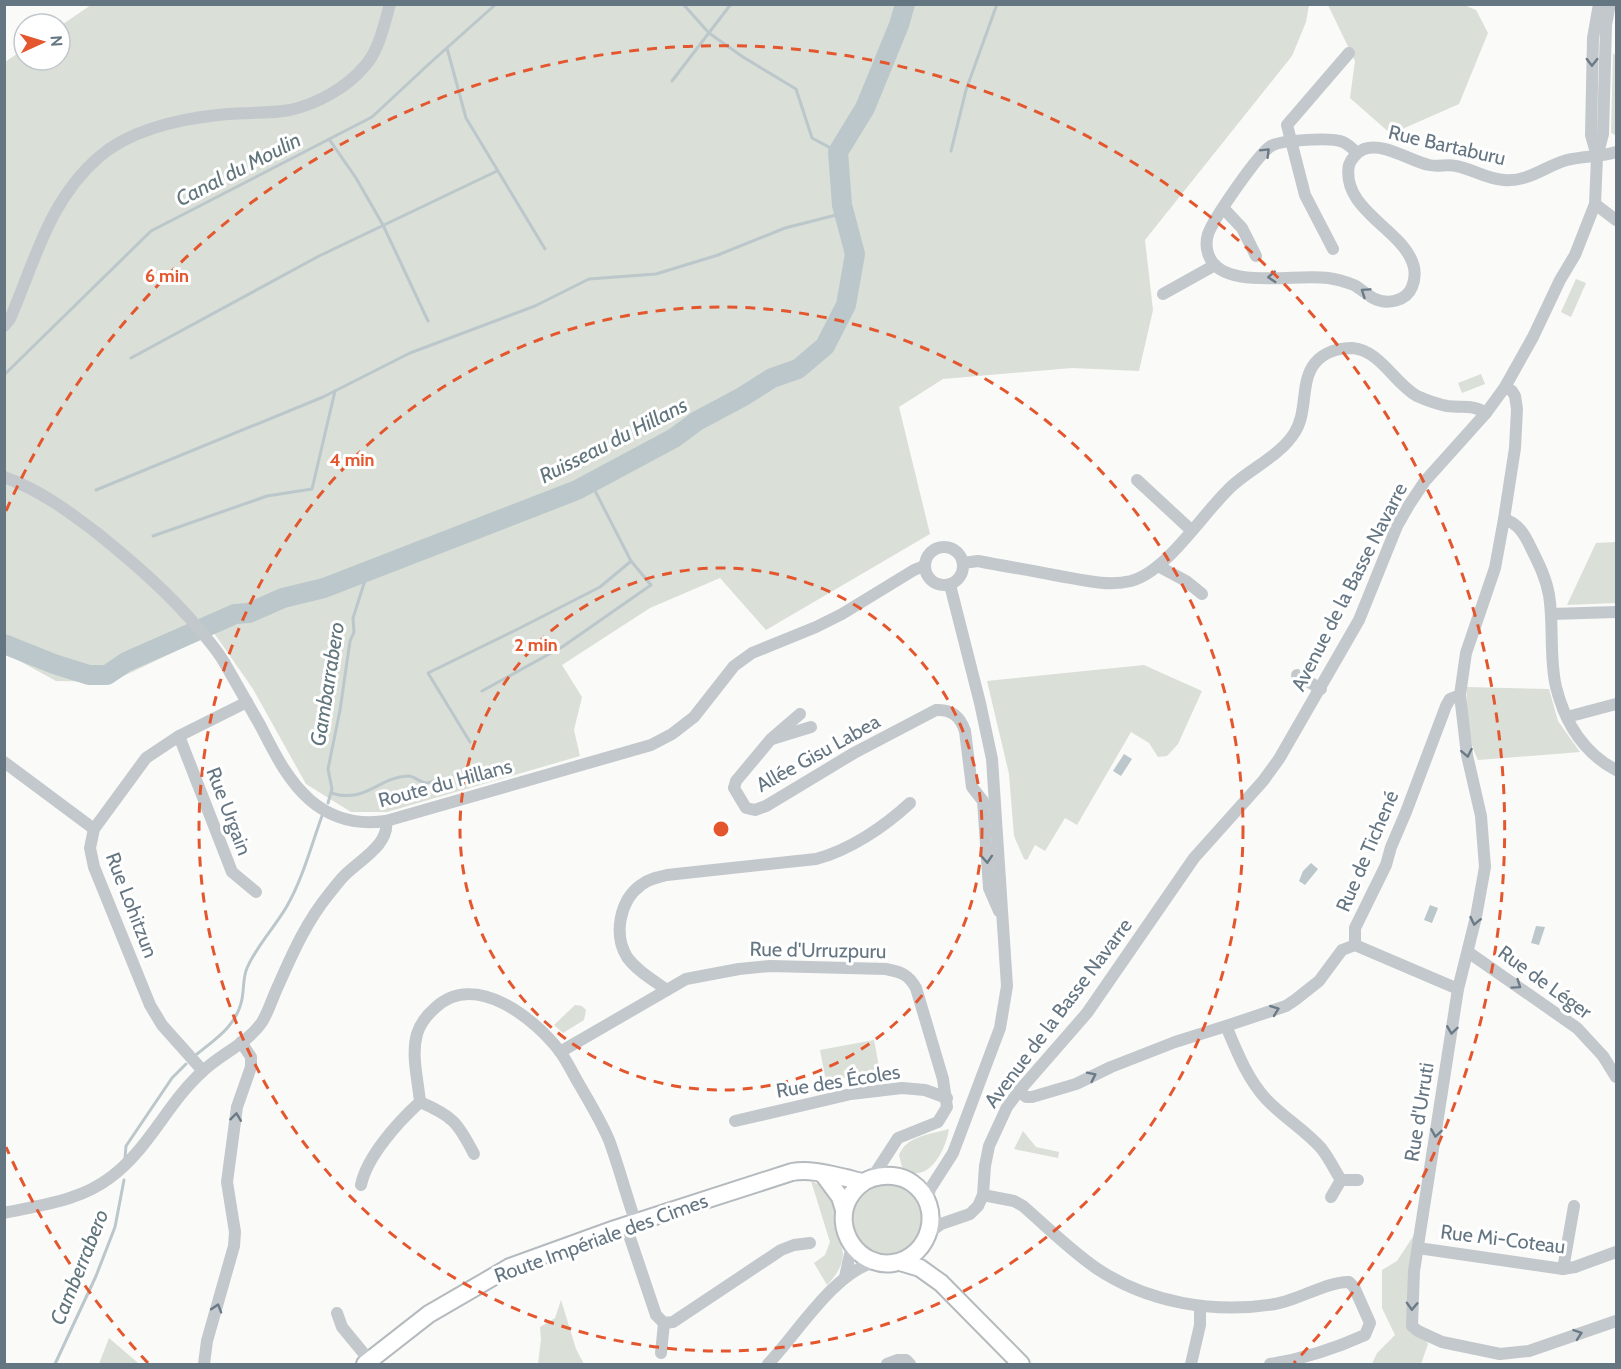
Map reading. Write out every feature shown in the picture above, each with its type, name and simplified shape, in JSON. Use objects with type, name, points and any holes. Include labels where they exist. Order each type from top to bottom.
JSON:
[{"type":"main road","name":"Route Impériale des Cimes","points":[[367,1363],[429,1314],[488,1278],[548,1252],[792,1172],[806,1170],[868,1180]]},
{"type":"main road","points":[[823,1174],[840,1197],[844,1210],[844,1228],[852,1245],[862,1255],[875,1262],[900,1262],[920,1268],[941,1283],[1021,1365]]},
{"type":"main road","points":[[844,1210],[855,1189],[868,1180],[884,1175],[904,1179],[921,1191],[928,1203],[931,1219],[925,1240],[911,1256],[900,1262]]},
{"type":"main road","points":[[925,1240],[941,1283]]},
{"type":"street","points":[[4,326],[10,319],[42,236],[57,207],[83,172],[101,155],[129,138],[165,125],[206,116],[290,110],[333,93],[366,66],[379,43],[390,4]]},
{"type":"street","name":"Avenue de la Basse Navarre","points":[[1597,157],[1591,135],[1593,38],[1599,4]]},
{"type":"street","name":"Avenue de la Basse Navarre","points":[[983,1195],[989,1146],[1004,1114],[1019,1091],[1087,1013],[1194,858],[1263,781],[1279,759],[1359,620],[1397,526],[1408,505],[1425,481],[1486,413],[1505,387],[1533,337],[1560,280],[1575,255],[1595,204],[1597,157],[1602,134],[1605,44],[1610,4]]},
{"type":"street","points":[[1333,249],[1305,195],[1287,124],[1349,53]]},
{"type":"street","points":[[1335,140],[1344,142],[1357,153],[1350,162],[1348,174],[1352,187],[1369,214],[1398,240],[1410,256],[1414,266],[1415,275],[1407,295],[1386,302],[1357,287],[1330,278],[1313,276],[1237,277],[1221,271],[1215,265],[1208,253],[1208,236],[1224,209],[1248,172],[1270,147],[1281,141],[1290,142],[1335,140]]},
{"type":"street","name":"Rue Bartaburu","points":[[1357,153],[1365,148],[1377,148],[1430,166],[1454,165],[1491,179],[1507,181],[1522,180],[1536,175],[1559,162],[1617,152]]},
{"type":"street","points":[[1595,204],[1617,220]]},
{"type":"street","points":[[1224,209],[1242,228],[1256,256]]},
{"type":"street","points":[[1163,294],[1215,265]]},
{"type":"street","points":[[963,563],[978,561],[1109,583],[1131,580],[1158,566],[1233,485],[1289,440],[1302,414],[1311,368],[1328,352],[1346,348],[1361,350],[1382,364],[1408,391],[1428,401],[1448,406],[1474,406],[1486,413]]},
{"type":"street","points":[[1460,695],[1466,653],[1495,568],[1515,448],[1517,409],[1515,396],[1505,387]]},
{"type":"street","name":"Route du Hillans","points":[[4,477],[21,483],[57,503],[136,564],[176,602],[222,658],[291,778],[310,800],[324,810],[342,819],[359,822],[386,821],[651,745],[672,734],[694,717],[734,666],[752,652],[816,627],[842,614],[919,568]]},
{"type":"street","points":[[1137,480],[1191,530]]},
{"type":"street","points":[[1504,519],[1519,528],[1526,537],[1544,574],[1551,614],[1556,686],[1567,717],[1587,749],[1617,770]]},
{"type":"street","points":[[942,547],[956,551],[963,563],[962,573],[958,580],[950,585],[936,584],[919,568],[929,553],[942,547]]},
{"type":"street","points":[[1158,566],[1186,581],[1202,594]]},
{"type":"street","points":[[950,585],[988,738],[995,794],[1007,986],[1000,1028],[953,1153],[930,1190],[928,1203],[942,1213],[957,1218]]},
{"type":"street","points":[[1551,614],[1617,612]]},
{"type":"street","points":[[1297,675],[1321,689]]},
{"type":"street","name":"Rue de Tichené","points":[[1353,946],[1355,928],[1386,865],[1446,706],[1450,699],[1460,695]]},
{"type":"street","name":"Rue d'Urruti","points":[[1460,695],[1467,755],[1481,816],[1485,867],[1458,989],[1418,1248],[1412,1326],[1442,1342],[1500,1354],[1529,1351],[1617,1321]]},
{"type":"street","name":"Rue Lohitzun","points":[[203,1071],[162,1025],[150,1005],[94,867],[90,848],[94,829],[146,758],[179,736],[248,702]]},
{"type":"street","points":[[1567,717],[1617,704]]},
{"type":"street","name":"Allée Gisu Labea","points":[[800,714],[771,739],[736,781],[734,788],[746,808],[755,810],[766,806],[854,753],[936,710],[946,710],[955,714],[965,731],[970,782],[983,801],[989,888],[1003,918]]},
{"type":"street","points":[[771,739],[811,727]]},
{"type":"street","name":"Rue Urgain","points":[[179,736],[232,872],[256,892]]},
{"type":"street","points":[[4,762],[94,829]]},
{"type":"street","points":[[970,782],[983,785],[995,794]]},
{"type":"street","points":[[667,990],[634,965],[621,943],[619,925],[623,909],[640,886],[652,878],[667,875],[816,860],[831,855],[889,823],[910,803]]},
{"type":"street","points":[[4,1213],[84,1194],[111,1177],[133,1158],[183,1091],[203,1071],[253,1033],[263,1021],[296,945],[320,906],[344,876],[380,844],[387,826],[386,821]]},
{"type":"street","points":[[1019,1091],[1026,1097],[1037,1096],[1076,1084],[1175,1041],[1227,1026],[1296,1000],[1319,981],[1342,950],[1353,946],[1458,989]]},
{"type":"street","name":"Rue de Léger","points":[[1468,952],[1577,1028],[1603,1056],[1617,1077]]},
{"type":"street","name":"Rue d'Urruzpuru","points":[[560,1052],[686,979],[750,967],[799,966],[899,971],[907,975],[916,988],[943,1078],[946,1098]]},
{"type":"street","points":[[420,1102],[415,1056],[418,1031],[436,1007],[454,997],[476,994],[491,997],[515,1010],[537,1027],[560,1052],[609,1140],[656,1315],[664,1323]]},
{"type":"street","points":[[1227,1026],[1247,1073],[1258,1089],[1286,1119],[1303,1131],[1351,1179],[1331,1197]]},
{"type":"street","points":[[204,1365],[207,1341],[234,1246],[235,1232],[227,1182],[237,1107],[252,1067],[251,1057],[241,1042]]},
{"type":"street","name":"Rue des Écoles","points":[[735,1121],[851,1094],[902,1088],[925,1090],[946,1098]]},
{"type":"street","points":[[868,1180],[898,1138],[938,1122],[947,1107],[946,1098]]},
{"type":"street","points":[[420,1102],[441,1111],[460,1127],[474,1154]]},
{"type":"street","points":[[361,1185],[364,1173],[398,1121],[420,1102]]},
{"type":"street","points":[[893,1146],[891,1159],[904,1179],[938,1174]]},
{"type":"street","points":[[925,1240],[941,1224],[970,1214],[978,1206],[983,1195],[1014,1201],[1023,1206],[1097,1269],[1121,1283],[1173,1301],[1221,1308],[1258,1306],[1301,1297],[1342,1282],[1349,1282],[1354,1287],[1370,1323],[1365,1335],[1340,1347],[1270,1365]]},
{"type":"street","points":[[1563,1269],[1574,1206]]},
{"type":"street","points":[[664,1323],[673,1322],[781,1250],[794,1245],[810,1243]]},
{"type":"street","points":[[845,1277],[852,1245]]},
{"type":"street","name":"Rue Mi-Coteau","points":[[1418,1248],[1563,1269],[1617,1252]]},
{"type":"street","points":[[768,1365],[845,1277],[866,1264],[875,1262]]},
{"type":"street","points":[[1190,1364],[1200,1325],[1200,1306]]},
{"type":"street","points":[[337,1313],[348,1335],[367,1363]]},
{"type":"street","points":[[661,1353],[664,1323]]},
{"type":"street","points":[[887,1365],[898,1360],[906,1360],[910,1365]]},
{"type":"shaded area","points":[[1462,4],[1476,10],[1488,33],[1459,104],[1391,134],[1350,98],[1355,61],[1328,5]]},
{"type":"shaded area","points":[[91,5],[1309,5],[1306,22],[1292,56],[1145,240],[1153,310],[1139,371],[1072,368],[943,379],[899,407],[930,534],[766,630],[720,578],[650,608],[562,665],[582,697],[574,730],[580,756],[387,812],[351,812],[306,784],[253,689],[214,633],[111,682],[56,681],[5,653],[5,62],[12,57],[12,72],[72,72],[72,18]]},
{"type":"shaded area","points":[[1613,53],[1616,56],[1615,135],[1611,133]]},
{"type":"shaded area","points":[[1576,279],[1586,283],[1571,317],[1561,312]]},
{"type":"shaded area","points":[[1481,374],[1485,384],[1462,393],[1458,383]]},
{"type":"shaded area","points":[[1616,542],[1616,603],[1567,605],[1596,543]]},
{"type":"shaded area","points":[[1144,665],[1202,691],[1178,744],[1167,756],[1158,757],[1149,743],[1131,732],[1077,825],[1065,818],[1045,851],[1035,845],[1027,860],[1024,859],[1014,836],[1009,774],[987,681]]},
{"type":"shaded area","points":[[1467,687],[1549,689],[1558,721],[1580,752],[1478,760],[1468,724]]},
{"type":"shaded area","points":[[1124,754],[1132,759],[1121,776],[1113,771]]},
{"type":"shaded area","points":[[1311,863],[1318,869],[1305,885],[1299,881],[1303,871]]},
{"type":"shaded area","points":[[1430,905],[1438,908],[1432,923],[1424,920]]},
{"type":"shaded area","points":[[1536,926],[1545,927],[1539,945],[1531,943]]},
{"type":"shaded area","points":[[575,1005],[582,1006],[586,1010],[584,1020],[563,1033],[554,1025]]},
{"type":"shaded area","points":[[874,1040],[880,1072],[826,1081],[820,1050]]},
{"type":"shaded area","points":[[949,1129],[944,1147],[934,1164],[927,1170],[919,1173],[902,1167],[899,1155],[907,1144],[920,1137]]},
{"type":"shaded area","points":[[1023,1131],[1036,1147],[1059,1152],[1058,1158],[1014,1149]]},
{"type":"shaded area","points":[[811,1181],[821,1185],[831,1195],[836,1230],[843,1253],[839,1268],[827,1285],[814,1263],[825,1255],[830,1242]]},
{"type":"shaded area","points":[[881,1183],[895,1183],[914,1193],[924,1212],[924,1226],[914,1245],[895,1255],[881,1255],[862,1245],[852,1226],[852,1212],[862,1193]]},
{"type":"shaded area","points":[[1416,1232],[1409,1316],[1428,1344],[1421,1364],[1372,1364],[1377,1353],[1395,1335],[1382,1308],[1382,1270],[1397,1261]]},
{"type":"shaded area","points":[[561,1300],[576,1349],[584,1364],[538,1364],[540,1327],[555,1318]]},
{"type":"shaded area","points":[[109,1338],[138,1363],[138,1364],[99,1364]]},
{"type":"waterway","name":"Canal du Moulin","points":[[4,375],[151,231],[372,117],[496,4]]},
{"type":"waterway","points":[[683,4],[709,33],[796,89],[812,138],[838,152]]},
{"type":"waterway","points":[[672,81],[731,4]]},
{"type":"waterway","name":"Ruisseau du Hillans","points":[[4,644],[89,675],[107,675],[126,662],[235,614],[249,613],[283,598],[324,588],[577,490],[674,438],[697,421],[772,378],[798,369],[825,346],[846,305],[855,254],[842,205],[838,152],[865,108],[899,25],[905,4]]},
{"type":"waterway","points":[[951,151],[966,90],[997,4]]},
{"type":"waterway","points":[[447,48],[466,118],[545,249]]},
{"type":"waterway","points":[[329,139],[356,178],[383,225],[428,321]]},
{"type":"waterway","points":[[131,358],[319,256],[497,171]]},
{"type":"waterway","points":[[96,490],[323,397],[410,353],[535,306],[589,279],[656,274],[718,255],[785,228],[844,213]]},
{"type":"waterway","points":[[153,536],[267,496],[312,489],[335,391]]},
{"type":"waterway","points":[[482,691],[562,647],[651,585],[631,561],[591,483]]},
{"type":"waterway","points":[[470,742],[428,673],[600,587],[630,562]]},
{"type":"waterway","name":"Gambarrabero","points":[[328,803],[332,789],[328,769],[340,710],[350,641],[354,632],[353,618],[368,571]]},
{"type":"waterway","points":[[331,793],[343,795],[363,793],[398,777],[408,776],[426,783],[440,779]]},
{"type":"waterway","name":"Gambarrabero","points":[[197,1054],[225,1030],[236,1016],[242,999],[247,968],[293,895],[322,816]]},
{"type":"waterway","name":"Gambarrabero","points":[[125,1158],[126,1146],[172,1078],[186,1064]]},
{"type":"waterway","name":"Camberrabero","points":[[55,1364],[96,1276],[115,1227],[124,1180]]}]
